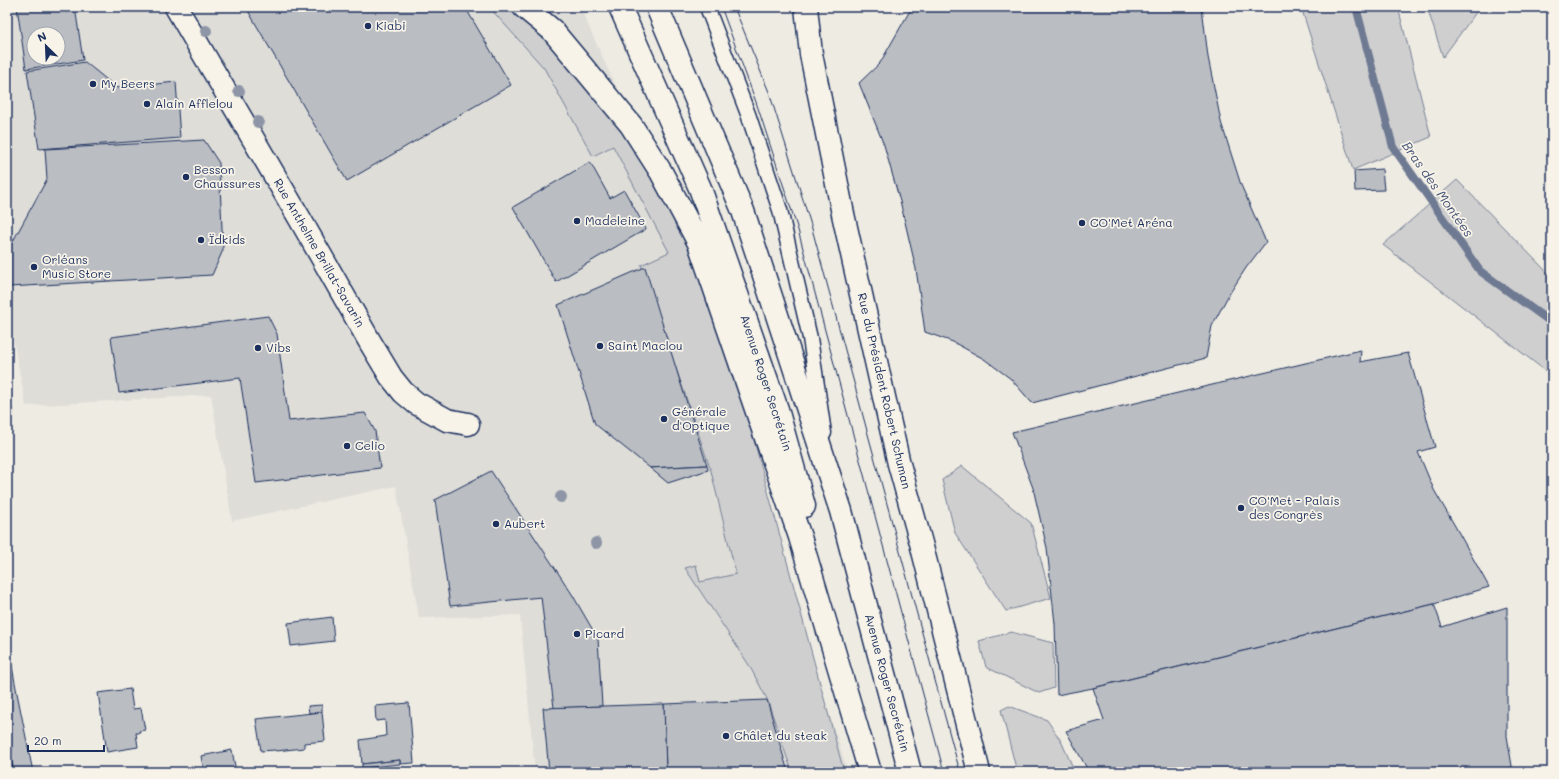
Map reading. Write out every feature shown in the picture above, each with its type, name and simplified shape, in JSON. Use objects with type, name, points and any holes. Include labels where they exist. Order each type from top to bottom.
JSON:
[{"type":"main road","name":"Rue Anthelme Brillat-Savarin","points":[[176,7],[391,377],[403,392],[416,403],[447,420],[468,424]]},
{"type":"main road","points":[[524,7],[552,30],[631,125],[661,172],[699,243],[800,537],[872,772]]},
{"type":"main road","name":"Rue du Président Robert Schuman","points":[[806,7],[811,54],[843,214],[899,464],[921,543],[979,772]]},
{"type":"main road","name":"Avenue Roger Secrétain","points":[[660,15],[743,211],[841,511],[910,772]]},
{"type":"main road","name":"Avenue Roger Secrétain","points":[[624,17],[700,188],[777,409],[806,513],[872,772]]},
{"type":"lane","points":[[707,7],[748,114],[780,210],[810,338],[830,479]]},
{"type":"shaded area","points":[[7,7],[580,7],[659,183],[848,772],[535,772],[520,615],[419,618],[396,486],[232,521],[211,395],[26,406],[7,306]]},
{"type":"shaded area","points":[[489,7],[509,7],[553,41],[632,135],[694,248],[731,355],[844,772],[792,772],[767,699],[749,665],[685,568],[696,565],[700,582],[736,574],[711,471],[641,265],[669,252],[613,146],[593,156],[544,68]]},
{"type":"shaded area","points":[[1301,7],[1398,7],[1431,137],[1353,170]]},
{"type":"shaded area","points":[[1427,7],[1480,7],[1443,57]]},
{"type":"shaded area","points":[[1457,180],[1552,277],[1552,376],[1383,245]]},
{"type":"shaded area","points":[[962,466],[1031,523],[1051,598],[1006,611],[955,533],[942,480]]},
{"type":"shaded area","points":[[1011,632],[1053,643],[1054,688],[1039,693],[986,667],[979,641]]},
{"type":"shaded area","points":[[1009,706],[1047,720],[1061,741],[1075,772],[1017,772],[1001,710]]},
{"type":"building","points":[[17,7],[75,7],[83,60],[66,63],[66,26],[26,26],[26,66],[45,66],[26,69]]},
{"type":"building","points":[[250,7],[465,7],[511,85],[347,181],[247,9]]},
{"type":"building","name":"CO'Met Aréna","points":[[912,7],[1202,7],[1208,57],[1221,122],[1241,185],[1266,242],[1246,268],[1228,296],[1212,326],[1206,358],[1032,403],[1011,379],[984,359],[953,342],[925,332],[916,269],[901,205],[884,145],[859,83],[880,63]]},
{"type":"building","points":[[85,62],[117,88],[176,82],[180,138],[39,149],[27,71]]},
{"type":"building","points":[[204,140],[219,163],[223,250],[212,275],[9,287],[7,284],[7,252],[47,179],[45,149]]},
{"type":"building","points":[[590,162],[610,198],[624,190],[646,229],[556,282],[513,207]]},
{"type":"building","points":[[1382,169],[1384,190],[1355,191],[1354,171]]},
{"type":"building","points":[[645,267],[707,465],[650,468],[595,424],[558,305]]},
{"type":"building","points":[[268,316],[277,334],[289,421],[365,413],[375,431],[380,468],[256,483],[240,378],[119,393],[111,337]]},
{"type":"building","name":"CO'Met - Palais des Congrès","points":[[1361,350],[1360,362],[1408,353],[1435,447],[1418,452],[1434,490],[1489,587],[1434,604],[1093,688],[1057,695],[1055,624],[1047,548],[1033,488],[1012,432]]},
{"type":"building","points":[[7,386],[13,414],[7,415]]},
{"type":"building","points":[[707,465],[708,470],[668,483],[650,468]]},
{"type":"building","points":[[491,471],[572,594],[598,639],[602,706],[554,708],[541,597],[450,606],[435,500]]},
{"type":"building","points":[[1434,604],[1442,627],[1507,607],[1507,736],[1513,772],[1089,772],[1066,731],[1104,720],[1093,688]]},
{"type":"building","points":[[332,617],[334,641],[291,646],[288,623]]},
{"type":"building","points":[[7,639],[33,772],[14,772],[7,739]]},
{"type":"building","points":[[130,689],[133,709],[141,708],[145,730],[136,733],[138,747],[107,752],[98,693]]},
{"type":"building","points":[[767,700],[788,772],[666,772],[664,704]]},
{"type":"building","points":[[409,703],[414,763],[400,764],[400,760],[362,764],[360,740],[386,736],[385,720],[376,721],[375,706]]},
{"type":"building","points":[[664,704],[666,772],[549,772],[543,708]]},
{"type":"building","points":[[322,705],[322,712],[309,713],[308,706]]},
{"type":"building","points":[[322,712],[325,741],[304,743],[304,748],[261,751],[256,719]]},
{"type":"building","points":[[232,750],[236,772],[204,772],[201,756]]},
{"type":"building","points":[[10,754],[13,770],[7,771],[7,755]]},
{"type":"building","points":[[400,760],[400,764],[362,768],[362,764]]},
{"type":"waterway","name":"Bras des Montées","points":[[1356,7],[1393,147],[1480,271],[1552,323]]},
{"type":"tram line","points":[[721,7],[756,102],[798,230],[944,772]]},
{"type":"tram line","points":[[734,7],[769,92],[811,225],[960,772]]},
{"type":"place","name":"Kiabi","points":[[368,26]]},
{"type":"place","name":"My Beers","points":[[93,84]]},
{"type":"place","name":"Alain Afflelou","points":[[147,104]]},
{"type":"place","name":"Besson Chaussures","points":[[186,177]]},
{"type":"place","name":"Madeleine","points":[[577,221]]},
{"type":"place","name":"CO'Met Aréna","points":[[1082,223]]},
{"type":"place","name":"Ïdkids","points":[[201,240]]},
{"type":"place","name":"Orléans Music Store","points":[[34,267]]},
{"type":"place","name":"Saint Maclou","points":[[600,346]]},
{"type":"place","name":"Vibs","points":[[258,348]]},
{"type":"place","name":"Générale d'Optique","points":[[664,419]]},
{"type":"place","name":"Celio","points":[[347,446]]},
{"type":"place","name":"CO'Met - Palais des Congrès","points":[[1241,508]]},
{"type":"place","name":"Aubert","points":[[496,524]]},
{"type":"place","name":"Picard","points":[[577,634]]},
{"type":"place","name":"Châlet du steak","points":[[726,736]]}]
